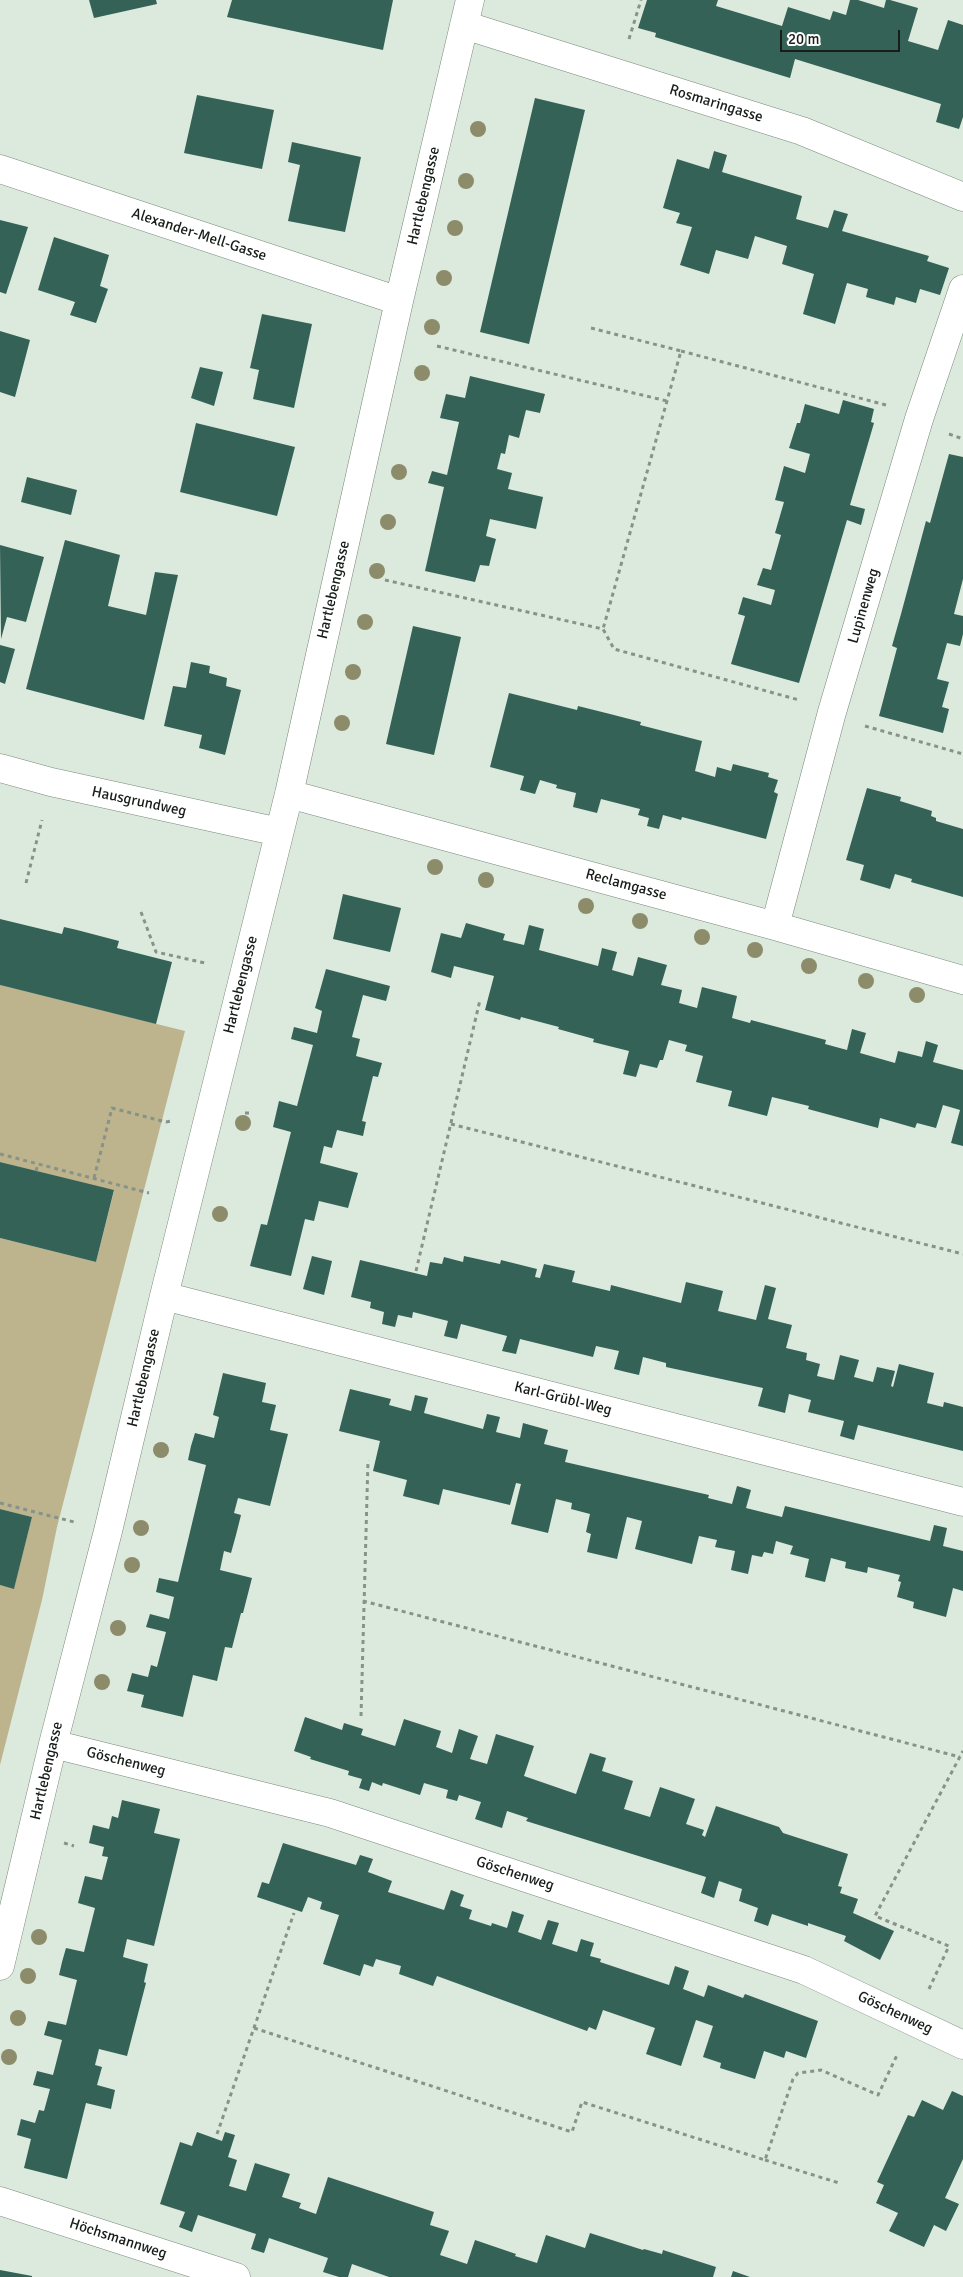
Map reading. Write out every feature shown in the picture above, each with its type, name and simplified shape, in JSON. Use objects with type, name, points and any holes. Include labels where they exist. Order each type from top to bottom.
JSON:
[{"type":"street","name":"Rosmaringasse","points":[[467,13],[802,131],[963,197]]},
{"type":"street","name":"Hartlebengasse","points":[[0,1966],[52,1744],[108,1531],[288,794],[399,301],[467,13]]},
{"type":"street","name":"Alexander-Mell-Gasse","points":[[0,169],[399,301]]},
{"type":"street","name":"Lupinenweg","points":[[775,926],[848,656],[918,419],[963,289]]},
{"type":"street","name":"Hausgrundweg","points":[[0,768],[51,782],[278,832]]},
{"type":"street","name":"Reclamgasse","points":[[288,794],[775,926],[963,980]]},
{"type":"street","name":"Karl-Grübl-Weg","points":[[164,1296],[963,1502]]},
{"type":"street","name":"Göschenweg","points":[[52,1744],[330,1813],[804,1970],[963,2045]]},
{"type":"street","name":"Höchsmannweg","points":[[0,2201],[236,2277]]},
{"type":"path","points":[[628,43],[642,0]]},
{"type":"path","points":[[590,328],[892,407]]},
{"type":"path","points":[[437,346],[667,401]]},
{"type":"path","points":[[681,351],[603,629],[614,649],[803,701]]},
{"type":"path","points":[[385,580],[603,629]]},
{"type":"path","points":[[861,725],[963,754]]},
{"type":"path","points":[[26,883],[42,820]]},
{"type":"path","points":[[141,912],[156,952],[205,963]]},
{"type":"path","points":[[416,1271],[480,1000]]},
{"type":"path","points":[[94,1178],[112,1108],[166,1122]]},
{"type":"path","points":[[451,1124],[963,1254]]},
{"type":"path","points":[[0,1154],[149,1193]]},
{"type":"path","points":[[36,1171],[38,1164]]},
{"type":"path","points":[[360,1716],[368,1460]]},
{"type":"path","points":[[0,1503],[108,1531]]},
{"type":"path","points":[[363,1601],[960,1756]]},
{"type":"path","points":[[765,2160],[793,2079],[798,2073],[820,2070],[878,2095],[949,1946],[875,1916],[963,1752]]},
{"type":"path","points":[[217,2134],[294,1913]]},
{"type":"path","points":[[254,2028],[572,2132],[582,2102],[839,2183]]},
{"type":"shaded area","points":[[0,985],[185,1031],[57,1527],[42,1600],[0,1765],[0,1585],[14,1588],[32,1517],[0,1509],[0,1238],[96,1262],[114,1191],[0,1162]]},
{"type":"building","points":[[89,0],[156,0],[157,4],[94,18]]},
{"type":"building","points":[[232,0],[393,0],[383,50],[227,17]]},
{"type":"building","points":[[647,0],[718,0],[716,6],[782,26],[788,7],[830,20],[833,11],[846,15],[850,0],[858,0],[884,8],[886,0],[890,0],[918,8],[908,41],[938,50],[948,20],[963,25],[963,117],[959,129],[936,122],[941,104],[795,59],[790,78],[655,37],[656,33],[638,28]]},
{"type":"building","points":[[197,95],[274,110],[262,169],[184,153]]},
{"type":"building","points":[[535,98],[585,110],[529,344],[480,332]]},
{"type":"building","points":[[292,142],[361,157],[345,232],[288,221],[300,165],[288,162]]},
{"type":"building","points":[[714,151],[727,155],[722,172],[802,196],[796,219],[828,228],[834,210],[848,214],[842,231],[929,256],[927,261],[949,268],[940,295],[920,289],[916,303],[896,297],[894,305],[866,297],[868,289],[847,283],[835,324],[803,314],[814,274],[782,264],[787,246],[755,236],[748,259],[716,250],[709,274],[680,265],[692,227],[676,223],[680,213],[663,208],[677,159],[709,169]]},
{"type":"building","points":[[0,220],[28,227],[6,294],[0,292]]},
{"type":"building","points":[[54,237],[109,255],[100,286],[108,289],[96,323],[70,315],[75,302],[38,290]]},
{"type":"building","points":[[262,314],[312,324],[294,408],[253,399],[259,370],[250,368]]},
{"type":"building","points":[[0,331],[30,340],[15,397],[0,392]]},
{"type":"building","points":[[200,367],[223,372],[214,406],[191,398]]},
{"type":"building","points":[[470,376],[545,394],[540,413],[526,410],[519,438],[509,435],[505,454],[501,453],[497,469],[512,473],[508,489],[543,497],[536,529],[490,519],[486,536],[496,539],[489,566],[480,565],[475,582],[425,571],[444,487],[428,483],[432,471],[447,475],[459,422],[440,418],[446,394],[465,398]]},
{"type":"building","points":[[843,400],[874,409],[871,422],[874,423],[850,505],[865,509],[861,525],[847,520],[799,683],[731,664],[745,616],[738,614],[743,597],[771,605],[775,590],[757,585],[763,568],[771,570],[781,535],[775,533],[784,502],[775,500],[784,466],[805,473],[810,454],[789,448],[797,423],[800,423],[805,404],[839,414]]},
{"type":"building","points":[[196,423],[295,447],[277,516],[180,492]]},
{"type":"building","points":[[949,454],[963,457],[963,579],[954,614],[963,616],[963,634],[960,646],[947,643],[937,679],[949,682],[942,707],[949,709],[943,733],[879,716],[897,648],[892,646],[926,521],[930,523]]},
{"type":"building","points":[[27,477],[77,490],[71,515],[21,502]]},
{"type":"building","points":[[65,540],[120,555],[108,606],[146,615],[155,572],[178,575],[144,720],[26,689]]},
{"type":"building","points":[[0,545],[44,557],[26,622],[7,617],[1,639]]},
{"type":"building","points":[[413,626],[461,637],[434,755],[386,744]]},
{"type":"building","points":[[0,645],[15,649],[5,684],[0,682]]},
{"type":"building","points":[[191,662],[210,666],[209,673],[227,678],[226,686],[241,690],[225,755],[199,748],[202,735],[164,726],[173,686],[186,688]]},
{"type":"building","points":[[509,693],[577,710],[578,706],[641,722],[640,725],[702,741],[695,771],[715,777],[717,767],[731,771],[733,764],[769,773],[768,777],[778,780],[774,792],[778,794],[766,839],[682,817],[681,820],[663,815],[659,829],[647,826],[649,818],[638,815],[640,809],[601,799],[597,813],[573,807],[576,793],[556,788],[557,785],[540,780],[535,794],[520,790],[524,776],[490,767]]},
{"type":"building","points":[[867,788],[901,797],[900,801],[932,811],[931,816],[936,818],[936,821],[963,829],[963,897],[911,882],[912,879],[895,874],[890,889],[860,880],[864,865],[846,860]]},
{"type":"building","points":[[343,894],[401,908],[390,952],[333,939]]},
{"type":"building","points":[[0,919],[62,934],[64,927],[77,930],[119,941],[117,948],[172,962],[156,1024],[0,985]]},
{"type":"building","points":[[466,923],[505,934],[503,940],[524,945],[529,925],[544,929],[539,950],[598,966],[602,948],[617,952],[612,970],[633,976],[638,957],[667,965],[661,985],[682,990],[679,1003],[697,1008],[702,987],[737,996],[732,1018],[750,1023],[751,1020],[826,1040],[825,1044],[847,1050],[852,1029],[866,1033],[860,1053],[895,1063],[898,1051],[922,1057],[926,1041],[938,1045],[933,1062],[963,1070],[963,1146],[951,1143],[960,1110],[943,1105],[936,1128],[917,1123],[915,1128],[880,1118],[878,1128],[808,1109],[809,1106],[772,1097],[767,1116],[728,1106],[732,1091],[696,1082],[703,1056],[685,1051],[687,1045],[669,1040],[663,1060],[660,1060],[657,1068],[640,1064],[636,1077],[623,1074],[629,1051],[593,1042],[594,1039],[558,1029],[559,1027],[521,1017],[520,1020],[485,1010],[494,976],[454,966],[451,978],[431,972],[441,933],[461,938]]},
{"type":"building","points":[[326,969],[390,986],[386,1001],[363,995],[352,1037],[360,1039],[356,1056],[382,1063],[378,1077],[373,1076],[362,1121],[366,1122],[363,1136],[337,1130],[332,1148],[324,1146],[320,1163],[358,1173],[348,1208],[319,1201],[314,1221],[305,1219],[291,1276],[250,1266],[261,1224],[267,1225],[291,1132],[273,1127],[279,1101],[297,1106],[313,1045],[291,1039],[294,1027],[317,1033],[322,1011],[315,1008]]},
{"type":"building","points":[[0,1162],[114,1190],[96,1262],[0,1238]]},
{"type":"building","points":[[312,1256],[332,1261],[324,1295],[303,1289]]},
{"type":"building","points":[[464,1256],[500,1264],[501,1260],[537,1269],[535,1277],[540,1278],[544,1264],[575,1271],[572,1282],[610,1291],[611,1285],[681,1303],[686,1282],[723,1291],[718,1311],[756,1320],[765,1285],[776,1288],[768,1319],[792,1325],[786,1348],[807,1353],[806,1360],[820,1364],[817,1376],[834,1380],[840,1355],[859,1360],[854,1377],[873,1382],[877,1367],[895,1371],[891,1386],[893,1387],[899,1364],[934,1373],[927,1403],[943,1407],[944,1402],[963,1407],[963,1451],[858,1425],[854,1440],[840,1436],[844,1421],[808,1412],[811,1400],[789,1394],[785,1413],[758,1406],[763,1388],[666,1367],[666,1363],[643,1357],[639,1375],[614,1369],[619,1351],[596,1346],[593,1357],[520,1339],[516,1354],[502,1351],[507,1336],[461,1324],[457,1339],[444,1336],[448,1321],[413,1312],[412,1318],[398,1315],[395,1327],[382,1324],[384,1312],[370,1308],[371,1302],[351,1297],[360,1260],[427,1276],[430,1262],[442,1264],[444,1257],[463,1262]]},
{"type":"building","points":[[223,1373],[266,1383],[262,1402],[276,1405],[270,1430],[288,1434],[270,1506],[238,1498],[234,1513],[241,1515],[236,1535],[231,1553],[224,1551],[220,1570],[252,1578],[232,1648],[225,1647],[217,1681],[193,1675],[183,1717],[141,1707],[144,1695],[127,1691],[132,1673],[148,1677],[151,1665],[157,1667],[166,1632],[146,1627],[150,1614],[169,1619],[174,1597],[156,1592],[159,1578],[178,1582],[206,1465],[188,1460],[191,1446],[195,1433],[214,1438],[219,1417],[213,1415]]},
{"type":"building","points":[[350,1389],[391,1399],[389,1405],[411,1411],[415,1395],[428,1398],[424,1413],[483,1429],[487,1414],[500,1417],[496,1432],[520,1438],[523,1423],[548,1430],[544,1444],[568,1450],[565,1462],[709,1495],[708,1498],[732,1504],[737,1486],[751,1490],[746,1508],[782,1517],[785,1506],[930,1541],[934,1525],[947,1528],[943,1546],[963,1551],[963,1591],[953,1588],[946,1617],[913,1608],[914,1602],[897,1597],[901,1582],[898,1581],[900,1575],[868,1567],[867,1573],[845,1568],[846,1562],[831,1558],[825,1582],[805,1577],[809,1559],[790,1554],[793,1546],[776,1541],[773,1554],[764,1552],[762,1557],[752,1555],[748,1574],[731,1570],[735,1551],[715,1547],[717,1540],[699,1536],[692,1564],[635,1549],[642,1521],[627,1517],[617,1559],[587,1552],[591,1534],[586,1532],[590,1514],[571,1509],[572,1503],[556,1499],[548,1533],[511,1524],[521,1484],[516,1483],[510,1505],[443,1489],[439,1505],[403,1496],[407,1480],[373,1471],[380,1441],[339,1431]]},
{"type":"building","points":[[0,1509],[32,1517],[14,1589],[0,1585]]},
{"type":"building","points":[[305,1717],[342,1730],[344,1723],[363,1729],[361,1735],[395,1746],[404,1719],[441,1731],[436,1747],[452,1753],[459,1729],[478,1736],[470,1759],[487,1764],[496,1734],[534,1746],[524,1776],[576,1794],[590,1753],[606,1758],[602,1771],[633,1781],[624,1809],[650,1817],[660,1787],[695,1799],[686,1824],[704,1830],[702,1835],[705,1837],[716,1806],[779,1827],[783,1833],[848,1854],[838,1886],[842,1887],[840,1893],[858,1899],[853,1913],[894,1931],[880,1960],[844,1941],[846,1936],[808,1923],[808,1926],[772,1914],[768,1926],[754,1921],[758,1908],[739,1901],[742,1889],[719,1881],[714,1898],[701,1893],[706,1877],[526,1821],[528,1818],[507,1811],[502,1828],[475,1819],[481,1802],[459,1795],[457,1801],[446,1798],[448,1790],[424,1783],[420,1795],[383,1783],[382,1786],[372,1782],[369,1791],[359,1788],[362,1779],[348,1775],[349,1771],[310,1759],[311,1757],[294,1751]]},
{"type":"building","points":[[122,1800],[160,1809],[154,1833],[180,1839],[154,1946],[127,1939],[123,1957],[148,1964],[144,1982],[146,1983],[127,2056],[99,2049],[95,2065],[102,2067],[97,2085],[115,2090],[111,2109],[86,2103],[67,2179],[24,2168],[31,2139],[17,2135],[21,2119],[35,2123],[39,2110],[44,2111],[50,2089],[33,2085],[37,2071],[53,2075],[62,2040],[44,2035],[48,2021],[66,2025],[77,1980],[59,1975],[62,1962],[66,1948],[84,1952],[95,1908],[78,1903],[85,1876],[102,1880],[108,1857],[102,1856],[104,1847],[89,1843],[93,1825],[109,1829],[112,1816],[118,1818]]},
{"type":"building","points":[[283,1843],[356,1865],[360,1855],[373,1859],[368,1872],[392,1881],[388,1892],[444,1910],[451,1890],[464,1895],[460,1906],[472,1910],[469,1919],[491,1926],[492,1923],[507,1928],[512,1911],[524,1915],[518,1932],[541,1940],[548,1920],[559,1923],[552,1944],[577,1952],[581,1939],[594,1943],[590,1956],[601,1959],[600,1962],[669,1985],[675,1966],[689,1971],[683,1989],[704,1997],[708,1985],[743,1998],[745,1994],[818,2021],[806,2058],[786,2051],[784,2058],[764,2051],[755,2079],[720,2068],[721,2063],[703,2057],[713,2026],[696,2020],[681,2066],[646,2054],[655,2028],[603,2010],[596,2030],[589,2027],[587,2031],[437,1976],[433,1986],[399,1974],[401,1966],[376,1959],[373,1967],[364,1964],[360,1976],[323,1964],[339,1915],[320,1909],[322,1902],[308,1897],[302,1912],[257,1897],[262,1882],[269,1884]]},
{"type":"building","points":[[952,2091],[963,2096],[963,2159],[945,2198],[959,2204],[946,2231],[934,2225],[924,2247],[889,2231],[898,2213],[876,2203],[884,2185],[877,2182],[908,2115],[914,2117],[922,2100],[943,2110]]},
{"type":"building","points":[[197,2132],[222,2141],[225,2132],[235,2135],[228,2157],[237,2160],[229,2186],[246,2191],[255,2163],[290,2174],[282,2197],[301,2203],[299,2208],[316,2214],[328,2177],[434,2212],[430,2225],[449,2231],[440,2255],[467,2264],[475,2240],[537,2263],[546,2235],[585,2248],[590,2233],[643,2250],[662,2254],[663,2250],[716,2267],[713,2277],[389,2277],[352,2264],[348,2277],[339,2277],[323,2272],[328,2258],[269,2238],[264,2253],[251,2249],[256,2234],[198,2215],[192,2232],[179,2227],[185,2212],[160,2204],[180,2142],[192,2146]]},
{"type":"building","points":[[0,2270],[32,2276],[32,2277],[0,2277]]},
{"type":"building","points":[[733,2271],[750,2277],[731,2277]]}]
